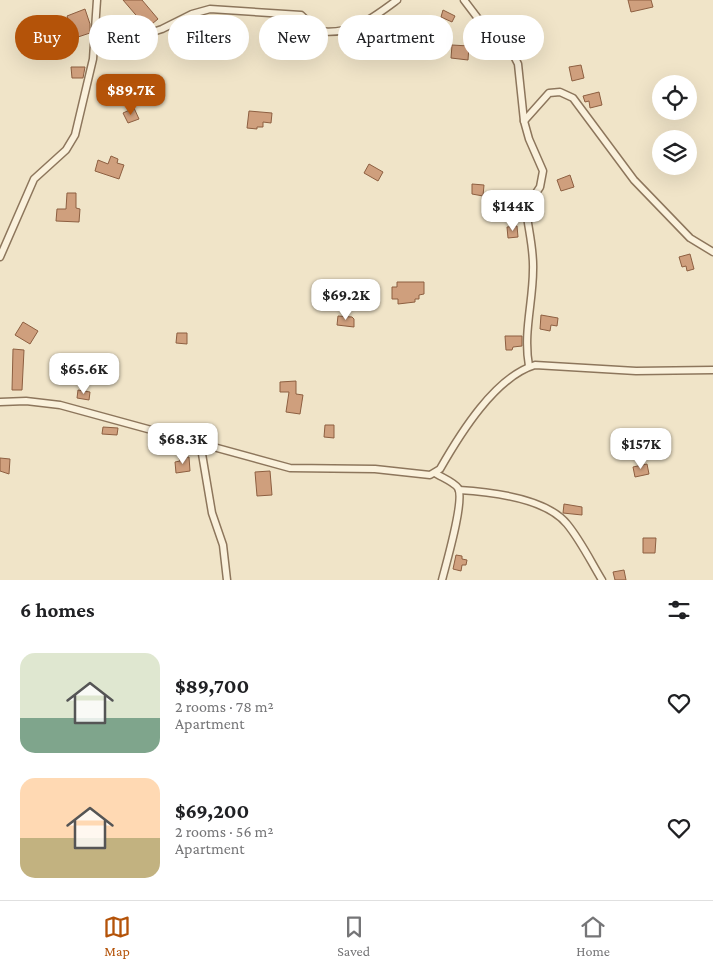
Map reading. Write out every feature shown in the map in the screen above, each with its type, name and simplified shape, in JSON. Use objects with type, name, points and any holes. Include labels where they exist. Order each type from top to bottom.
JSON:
[{"type":"street","points":[[96,15],[97,0]]},
{"type":"street","points":[[158,30],[192,14],[210,9],[300,15],[318,31],[338,32],[353,28],[373,18],[397,0]]},
{"type":"street","points":[[464,0],[489,34],[513,54],[518,64],[524,121],[529,139],[543,171],[540,187],[526,208],[533,250],[527,341],[529,366]]},
{"type":"street","points":[[0,257],[34,179],[60,157],[73,139],[92,60]]},
{"type":"street","points":[[524,121],[548,94],[560,92],[572,98],[634,180],[690,238],[713,252]]},
{"type":"street","points":[[0,402],[26,401],[60,404],[290,468],[375,469],[430,475],[435,473],[479,412],[500,387],[511,376],[529,366],[636,371],[713,370]]},
{"type":"street","points":[[200,442],[212,513],[224,550],[227,580]]},
{"type":"street","points":[[435,473],[459,490],[491,492],[534,504],[553,512],[567,523],[602,580]]},
{"type":"street","points":[[442,580],[456,523],[459,490]]},
{"type":"building","points":[[123,0],[142,0],[155,15],[136,15]]},
{"type":"building","points":[[628,0],[651,0],[653,7],[631,12]]},
{"type":"building","points":[[85,9],[89,21],[89,33],[79,37],[79,15],[70,15]]},
{"type":"building","points":[[443,10],[453,15],[442,15]]},
{"type":"building","points":[[453,45],[463,46],[463,59],[453,58]]},
{"type":"building","points":[[581,65],[584,78],[572,81],[569,67]]},
{"type":"building","points":[[71,67],[85,67],[83,78],[72,78]]},
{"type":"building","points":[[599,92],[602,105],[590,108],[589,101],[585,102],[583,96]]},
{"type":"building","points":[[134,108],[139,119],[128,123],[123,113]]},
{"type":"building","points":[[249,111],[272,113],[271,123],[263,122],[263,127],[257,127],[257,129],[247,128]]},
{"type":"building","points":[[111,156],[118,159],[117,163],[124,165],[119,179],[95,171],[98,160],[108,164]]},
{"type":"building","points":[[369,164],[383,172],[378,181],[364,173]]},
{"type":"building","points":[[570,175],[574,187],[561,191],[557,180]]},
{"type":"building","points":[[472,184],[484,185],[483,196],[472,194]]},
{"type":"building","points":[[67,193],[76,193],[76,208],[80,209],[79,222],[56,221],[57,209],[66,209]]},
{"type":"building","points":[[517,226],[518,237],[508,238],[507,227]]},
{"type":"building","points":[[690,254],[694,269],[687,271],[686,266],[682,267],[679,257]]},
{"type":"building","points":[[397,282],[424,282],[424,294],[419,295],[419,299],[415,299],[415,302],[398,304],[398,299],[392,299],[392,287],[397,287]]},
{"type":"building","points":[[541,315],[558,318],[557,326],[551,325],[550,331],[540,329]]},
{"type":"building","points":[[338,316],[352,317],[354,319],[354,327],[337,325]]},
{"type":"building","points":[[23,322],[38,331],[30,344],[15,335]]},
{"type":"building","points":[[177,333],[187,333],[187,344],[176,343]]},
{"type":"building","points":[[505,336],[522,336],[522,346],[506,350]]},
{"type":"building","points":[[13,349],[24,350],[22,390],[12,390]]},
{"type":"building","points":[[296,381],[296,394],[303,395],[300,414],[286,412],[289,392],[280,392],[280,382]]},
{"type":"building","points":[[78,390],[90,392],[89,400],[77,398]]},
{"type":"building","points":[[325,425],[334,425],[334,438],[324,437]]},
{"type":"building","points":[[103,427],[118,428],[117,435],[102,434]]},
{"type":"building","points":[[189,457],[190,471],[176,473],[175,462],[180,461],[179,458]]},
{"type":"building","points":[[0,458],[10,459],[9,474],[0,471]]},
{"type":"building","points":[[647,464],[649,474],[635,477],[633,467]]},
{"type":"building","points":[[270,471],[272,495],[257,496],[255,472]]},
{"type":"building","points":[[564,504],[582,507],[582,515],[563,513]]},
{"type":"building","points":[[643,538],[656,538],[655,553],[643,553]]},
{"type":"building","points":[[456,555],[462,556],[462,559],[467,560],[466,565],[462,565],[461,571],[453,569]]},
{"type":"building","points":[[624,570],[626,580],[615,580],[613,572]]}]
